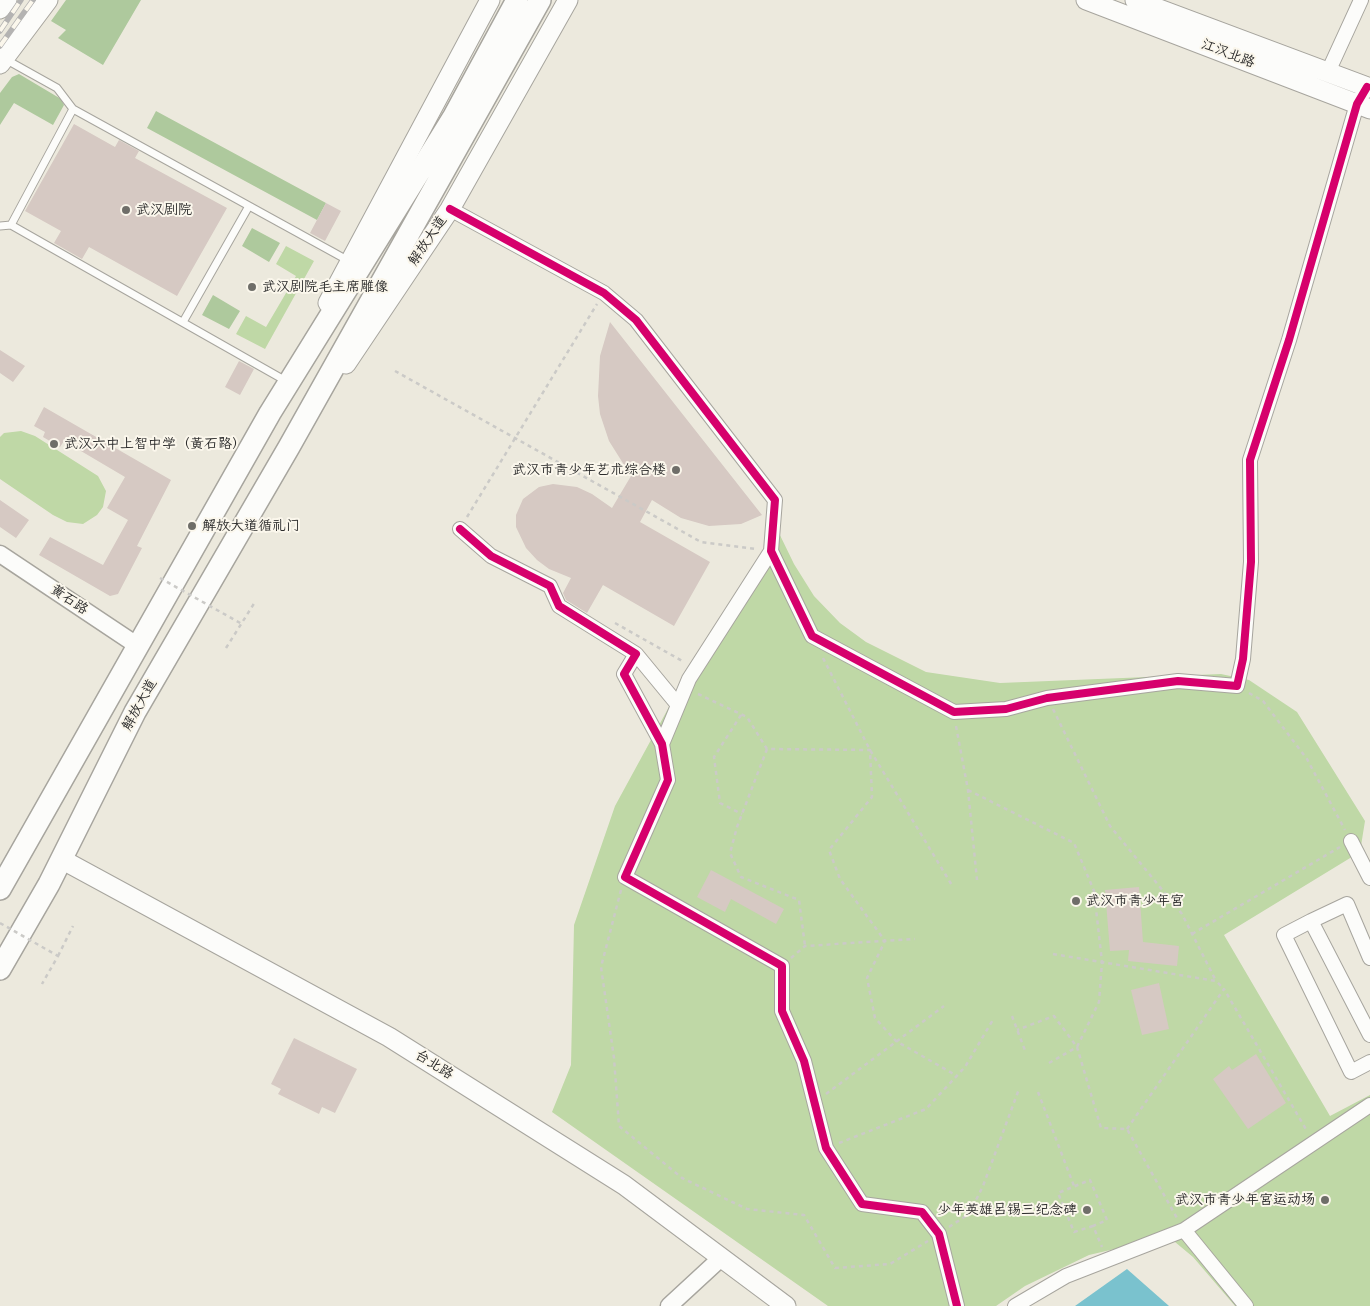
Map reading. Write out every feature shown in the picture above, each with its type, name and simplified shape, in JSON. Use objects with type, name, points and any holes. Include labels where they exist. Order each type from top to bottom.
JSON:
[{"type":"main road","points":[[0,9],[7,0]]},
{"type":"main road","points":[[2,61],[48,0]]},
{"type":"main road","points":[[3,875],[138,646],[270,413],[490,0]]},
{"type":"main road","points":[[270,413],[454,116],[517,0]]},
{"type":"main road","name":"解放大道","points":[[0,969],[61,859],[135,712],[289,447],[540,0]]},
{"type":"main road","name":"解放大道","points":[[289,447],[450,209],[568,0]]},
{"type":"main road","name":"江汉北路","points":[[1086,0],[1364,106]]},
{"type":"main road","name":"江汉北路","points":[[1135,0],[1369,88]]},
{"type":"main road","name":"台北路","points":[[61,859],[390,1037],[624,1185],[786,1306]]},
{"type":"street","points":[[1328,72],[1360,0]]},
{"type":"street","points":[[771,550],[812,636],[954,712],[1006,709],[1047,698],[1178,681],[1236,686],[1243,659],[1251,562],[1250,460],[1369,88]]},
{"type":"street","points":[[450,209],[604,293],[636,320],[776,500],[771,550],[696,669],[678,705],[662,744]]},
{"type":"street","points":[[460,529],[491,556],[550,586],[558,606],[636,654],[678,705]]},
{"type":"street","name":"黄石路","points":[[0,554],[138,646]]},
{"type":"street","points":[[636,654],[624,674],[662,744],[668,780],[625,877],[782,966],[782,1011],[804,1061],[826,1148],[862,1204],[922,1212],[939,1234],[957,1306]]},
{"type":"street","points":[[1351,841],[1370,878]]},
{"type":"street","points":[[1370,958],[1347,904],[1284,935],[1351,1072],[1370,1062]]},
{"type":"street","points":[[1311,921],[1370,1035]]},
{"type":"street","points":[[1015,1306],[1066,1276],[1184,1230],[1370,1105]]},
{"type":"street","points":[[1184,1230],[1246,1306]]},
{"type":"street","points":[[669,1306],[721,1258]]},
{"type":"lane","points":[[2,61],[57,88],[73,109],[350,261]]},
{"type":"lane","points":[[11,225],[73,109]]},
{"type":"lane","points":[[183,322],[249,206]]},
{"type":"lane","points":[[0,226],[11,225],[287,381]]},
{"type":"path","points":[[460,529],[604,293]]},
{"type":"path","points":[[395,371],[701,542],[771,550]]},
{"type":"path","points":[[160,578],[242,624]]},
{"type":"path","points":[[226,648],[255,602]]},
{"type":"path","points":[[610,620],[696,669]]},
{"type":"path","points":[[812,636],[870,750],[954,887]]},
{"type":"path","points":[[1192,934],[1351,841],[1307,759],[1263,701],[1236,686]]},
{"type":"path","points":[[686,688],[746,717],[767,749]]},
{"type":"path","points":[[1047,698],[1110,826],[1182,914],[1216,980],[1224,989],[1314,1143]]},
{"type":"path","points":[[954,712],[968,790],[977,880]]},
{"type":"path","points":[[741,715],[714,758],[720,802],[742,814]]},
{"type":"path","points":[[767,749],[870,750]]},
{"type":"path","points":[[767,749],[742,814],[730,854],[741,877],[799,900],[805,946]]},
{"type":"path","points":[[870,750],[872,797],[829,850],[840,879],[885,941]]},
{"type":"path","points":[[968,790],[1074,844],[1094,891],[1102,962],[1099,1002],[1077,1047],[1049,1063]]},
{"type":"path","points":[[625,877],[601,967],[614,1058],[618,1126],[682,1178],[747,1208],[804,1215],[835,1268],[890,1264],[969,1214],[983,1186],[1019,1089]]},
{"type":"path","points":[[0,923],[58,956]]},
{"type":"path","points":[[42,984],[73,926]]},
{"type":"path","points":[[782,966],[805,946],[915,939]]},
{"type":"path","points":[[885,941],[868,978],[875,1018],[896,1042],[956,1076]]},
{"type":"path","points":[[1053,954],[1216,980]]},
{"type":"path","points":[[1127,1129],[1224,989]]},
{"type":"path","points":[[815,1102],[944,1006]]},
{"type":"path","points":[[1012,1016],[1026,1053]]},
{"type":"path","points":[[1017,1030],[1054,1016],[1077,1047],[1101,1128],[1127,1129]]},
{"type":"path","points":[[826,1148],[926,1109],[965,1067],[994,1018]]},
{"type":"path","points":[[1038,1092],[1074,1186]]},
{"type":"path","points":[[1127,1129],[1184,1230]]},
{"type":"path","points":[[1090,1180],[1107,1220],[1093,1226],[1074,1232],[1058,1193],[1090,1180]]},
{"type":"path","points":[[1093,1226],[1107,1260]]},
{"type":"green space","points":[[66,0],[141,0],[103,65],[58,38],[66,30],[51,21]]},
{"type":"green space","points":[[19,74],[61,99],[64,105],[53,125],[14,103],[0,125],[0,93],[12,77]]},
{"type":"green space","points":[[156,111],[326,203],[317,220],[147,128]]},
{"type":"green space","points":[[252,228],[280,243],[269,262],[242,246]]},
{"type":"green space","points":[[286,246],[314,261],[265,349],[236,334],[246,316],[266,327],[296,276],[276,264]]},
{"type":"green space","points":[[213,295],[240,311],[229,329],[202,315]]},
{"type":"green space","points":[[21,431],[35,436],[98,476],[106,491],[103,507],[97,515],[83,524],[67,522],[53,515],[0,479],[0,437],[4,433]]},
{"type":"green space","points":[[777,529],[794,564],[814,596],[840,623],[866,642],[926,672],[1000,683],[1221,674],[1249,680],[1297,712],[1365,821],[1360,852],[1224,935],[1330,1116],[1370,1095],[1370,1306],[1235,1306],[1193,1257],[1175,1242],[1153,1240],[1089,1255],[1025,1286],[996,1306],[828,1306],[552,1112],[571,1065],[574,925],[615,806],[682,683]]},
{"type":"water","points":[[1127,1269],[1169,1306],[1075,1306]]},
{"type":"building","name":"武汉剧院","points":[[74,124],[115,147],[119,140],[139,151],[135,158],[227,208],[177,296],[89,247],[82,259],[54,243],[61,231],[25,211]]},
{"type":"building","points":[[326,203],[341,211],[325,241],[310,233]]},
{"type":"building","name":"武汉市青少年艺术综合楼","points":[[610,322],[762,515],[741,524],[709,526],[681,518],[652,500],[640,522],[710,562],[674,626],[603,585],[587,613],[566,600],[563,593],[571,578],[549,569],[537,560],[526,548],[516,527],[516,515],[523,499],[539,487],[553,484],[577,487],[592,494],[612,508],[631,476],[609,441],[600,414],[598,396],[600,356]]},
{"type":"building","points":[[0,350],[25,366],[13,382],[0,373]]},
{"type":"building","points":[[239,361],[254,369],[240,395],[225,387]]},
{"type":"building","points":[[44,407],[171,480],[137,546],[142,548],[118,594],[110,596],[39,555],[50,537],[103,565],[128,520],[107,508],[125,477],[64,441],[60,447],[43,437],[45,432],[34,426]]},
{"type":"building","points":[[0,500],[29,520],[16,538],[0,527]]},
{"type":"building","points":[[711,870],[784,909],[776,924],[731,899],[725,912],[697,897]]},
{"type":"building","points":[[1139,887],[1143,942],[1179,946],[1177,966],[1128,961],[1129,950],[1110,951],[1105,890]]},
{"type":"building","points":[[1159,983],[1169,1029],[1142,1035],[1131,990]]},
{"type":"building","points":[[294,1038],[357,1069],[335,1113],[322,1107],[319,1114],[278,1094],[281,1089],[271,1084]]},
{"type":"building","points":[[1256,1054],[1286,1103],[1248,1129],[1213,1079],[1229,1066],[1232,1070]]},
{"type":"railway","points":[[0,31],[21,0]]},
{"type":"railway","points":[[0,46],[33,0]]},
{"type":"cycle path","points":[[450,209],[604,293],[636,320],[775,500],[771,551],[812,636],[954,712],[1006,709],[1047,698],[1178,681],[1237,686],[1243,659],[1251,562],[1250,460],[1289,340],[1357,104],[1367,87]]},
{"type":"cycle path","points":[[460,529],[491,556],[550,586],[559,606],[636,654],[624,674],[662,744],[668,780],[625,877],[782,966],[782,1011],[804,1061],[826,1148],[862,1204],[922,1212],[939,1234],[957,1306]]},
{"type":"place","name":"武汉剧院","points":[[126,210]]},
{"type":"place","name":"武汉剧院毛主席雕像","points":[[252,287]]},
{"type":"place","name":"武汉六中上智中学（黄石路）","points":[[54,444]]},
{"type":"place","name":"武汉市青少年艺术综合楼","points":[[676,470]]},
{"type":"place","name":"解放大道循礼门","points":[[192,526]]},
{"type":"place","name":"武汉市青少年宫","points":[[1076,901]]},
{"type":"place","name":"武汉市青少年宫运动场","points":[[1325,1200]]},
{"type":"place","name":"少年英雄吕锡三纪念碑","points":[[1087,1210]]}]
